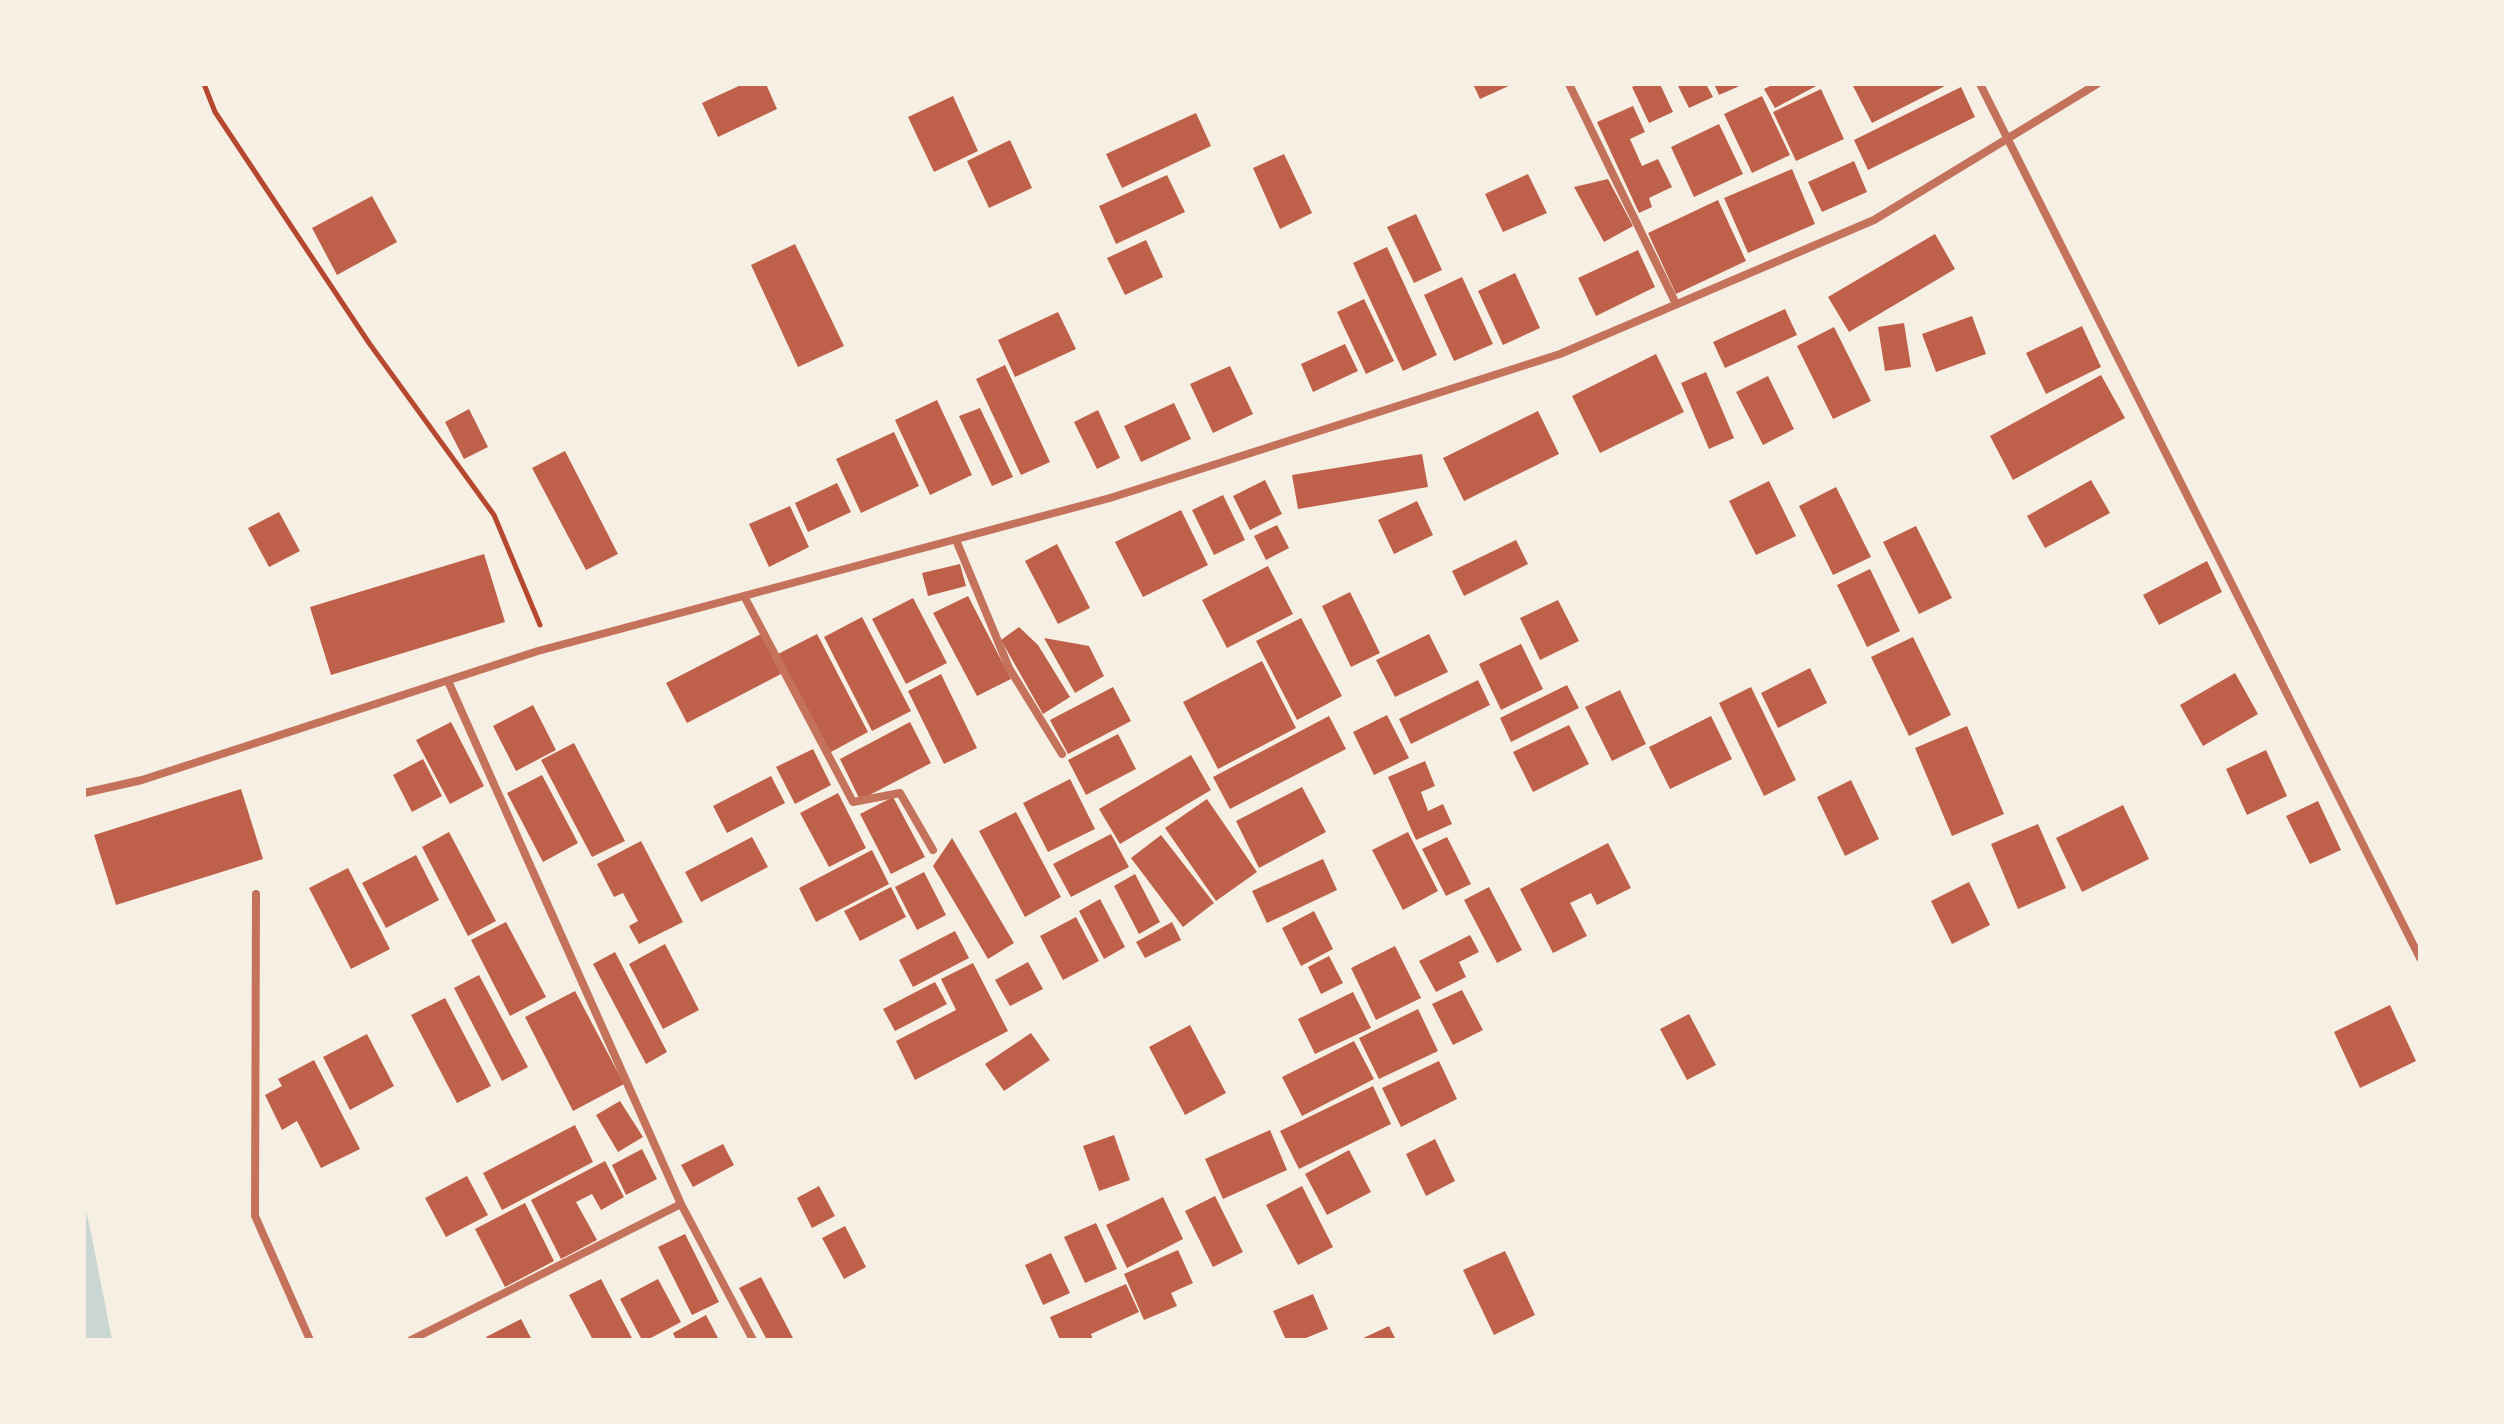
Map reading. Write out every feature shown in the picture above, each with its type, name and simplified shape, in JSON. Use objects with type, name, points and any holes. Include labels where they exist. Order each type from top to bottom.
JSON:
[{"type":"street","points":[[1569,84],[1676,304]]},
{"type":"street","points":[[1980,84],[2420,958]]},
{"type":"street","points":[[84,793],[142,780],[549,648],[1110,498],[1560,354],[1874,220],[2097,84]]},
{"type":"street","points":[[956,540],[1009,668],[1062,754]]},
{"type":"street","points":[[744,596],[853,802],[900,793],[933,850]]},
{"type":"street","points":[[448,681],[681,1204],[753,1340]]},
{"type":"street","points":[[256,894],[255,1216],[310,1340]]},
{"type":"street","points":[[411,1340],[681,1204]]},
{"type":"path","points":[[204,84],[215,112],[369,343],[494,515],[549,648]]},
{"type":"shaded area","points":[[84,1204],[90,1228],[112,1340],[84,1340]]},
{"type":"building","points":[[743,84],[766,84],[777,109],[718,137],[702,103]]},
{"type":"building","points":[[1473,84],[1513,84],[1480,99]]},
{"type":"building","points":[[1660,84],[1673,112],[1649,123],[1632,87]]},
{"type":"building","points":[[1677,84],[1706,84],[1713,97],[1689,108]]},
{"type":"building","points":[[1714,84],[1744,84],[1719,95]]},
{"type":"building","points":[[1774,84],[1820,84],[1775,108],[1764,89]]},
{"type":"building","points":[[1852,84],[1949,84],[1872,123]]},
{"type":"building","points":[[1961,87],[1975,117],[1868,170],[1854,140]]},
{"type":"building","points":[[1821,89],[1844,139],[1796,161],[1773,112]]},
{"type":"building","points":[[953,96],[978,151],[934,172],[908,117]]},
{"type":"building","points":[[1762,96],[1790,155],[1752,173],[1724,114]]},
{"type":"building","points":[[1633,106],[1645,132],[1630,139],[1642,166],[1658,159],[1672,187],[1649,198],[1652,207],[1639,213],[1597,122]]},
{"type":"building","points":[[1196,113],[1211,146],[1122,188],[1106,154]]},
{"type":"building","points":[[1719,124],[1743,174],[1694,197],[1671,147]]},
{"type":"building","points":[[1010,140],[1032,188],[989,208],[967,161]]},
{"type":"building","points":[[1284,154],[1312,213],[1280,229],[1253,168]]},
{"type":"building","points":[[1854,161],[1867,192],[1822,212],[1808,182]]},
{"type":"building","points":[[1792,169],[1815,224],[1748,253],[1724,198]]},
{"type":"building","points":[[1528,174],[1547,213],[1503,232],[1485,194]]},
{"type":"building","points":[[1167,175],[1185,212],[1116,244],[1099,206]]},
{"type":"building","points":[[1608,179],[1633,226],[1604,242],[1574,187]]},
{"type":"building","points":[[372,196],[397,242],[337,275],[312,228]]},
{"type":"building","points":[[1718,200],[1746,261],[1676,294],[1648,233]]},
{"type":"building","points":[[1416,214],[1442,270],[1414,283],[1387,227]]},
{"type":"building","points":[[1935,234],[1955,269],[1849,332],[1828,297]]},
{"type":"building","points":[[1146,240],[1163,277],[1125,295],[1107,258]]},
{"type":"building","points":[[795,244],[844,346],[798,367],[751,265]]},
{"type":"building","points":[[1387,247],[1437,355],[1403,371],[1353,263]]},
{"type":"building","points":[[1638,250],[1655,287],[1596,316],[1578,278]]},
{"type":"building","points":[[1515,273],[1540,328],[1503,345],[1478,291]]},
{"type":"building","points":[[1462,277],[1493,344],[1454,361],[1424,295]]},
{"type":"building","points":[[1364,299],[1394,361],[1366,374],[1337,312]]},
{"type":"building","points":[[1785,309],[1797,335],[1725,368],[1713,342]]},
{"type":"building","points":[[1058,312],[1076,349],[1015,377],[998,340]]},
{"type":"building","points":[[1972,316],[1986,354],[1936,372],[1922,334]]},
{"type":"building","points":[[1904,323],[1911,367],[1885,371],[1878,327]]},
{"type":"building","points":[[2082,326],[2101,367],[2046,394],[2026,353]]},
{"type":"building","points":[[1834,327],[1871,401],[1833,419],[1797,346]]},
{"type":"building","points":[[1345,344],[1358,371],[1313,392],[1301,364]]},
{"type":"building","points":[[1656,354],[1684,412],[1600,453],[1572,396]]},
{"type":"building","points":[[1005,365],[1050,462],[1021,475],[976,379]]},
{"type":"building","points":[[1230,366],[1253,414],[1213,433],[1190,384]]},
{"type":"building","points":[[1706,372],[1734,438],[1709,449],[1681,383]]},
{"type":"building","points":[[2101,375],[2125,418],[2013,480],[1990,436]]},
{"type":"building","points":[[1768,376],[1794,429],[1763,445],[1736,392]]},
{"type":"building","points":[[937,400],[972,475],[930,495],[895,420]]},
{"type":"building","points":[[1174,403],[1191,439],[1141,462],[1124,426]]},
{"type":"building","points":[[980,408],[1013,477],[992,486],[959,416]]},
{"type":"building","points":[[469,409],[488,447],[464,459],[445,422]]},
{"type":"building","points":[[1098,410],[1120,458],[1097,469],[1074,422]]},
{"type":"building","points":[[1538,411],[1559,454],[1464,501],[1443,458]]},
{"type":"building","points":[[894,432],[919,486],[861,513],[836,459]]},
{"type":"building","points":[[565,451],[618,554],[586,570],[532,468]]},
{"type":"building","points":[[1422,454],[1428,487],[1298,509],[1292,475]]},
{"type":"building","points":[[1265,480],[1282,514],[1250,530],[1233,496]]},
{"type":"building","points":[[2091,480],[2110,513],[2045,548],[2027,516]]},
{"type":"building","points":[[1769,481],[1796,536],[1756,555],[1729,501]]},
{"type":"building","points":[[837,483],[851,512],[808,532],[795,503]]},
{"type":"building","points":[[1836,487],[1871,557],[1833,575],[1799,506]]},
{"type":"building","points":[[1223,495],[1245,540],[1214,555],[1192,510]]},
{"type":"building","points":[[1417,501],[1433,535],[1394,554],[1378,520]]},
{"type":"building","points":[[790,506],[809,547],[769,567],[749,524]]},
{"type":"building","points":[[1181,510],[1208,565],[1143,597],[1115,542]]},
{"type":"building","points":[[279,512],[300,551],[269,567],[248,528]]},
{"type":"building","points":[[1277,525],[1289,548],[1266,560],[1254,536]]},
{"type":"building","points":[[1916,526],[1952,598],[1919,614],[1883,542]]},
{"type":"building","points":[[1516,540],[1528,564],[1464,596],[1452,571]]},
{"type":"building","points":[[1057,544],[1090,608],[1058,624],[1025,561]]},
{"type":"building","points":[[484,554],[505,622],[331,675],[310,607]]},
{"type":"building","points":[[2207,561],[2222,592],[2159,625],[2143,595]]},
{"type":"building","points":[[960,564],[966,586],[928,596],[922,573]]},
{"type":"building","points":[[1268,566],[1293,614],[1227,648],[1202,600]]},
{"type":"building","points":[[1870,569],[1900,631],[1867,647],[1837,585]]},
{"type":"building","points":[[1350,592],[1380,653],[1351,667],[1322,606]]},
{"type":"building","points":[[968,596],[1011,679],[977,696],[933,613]]},
{"type":"building","points":[[913,598],[947,663],[906,684],[872,619]]},
{"type":"building","points":[[1558,600],[1579,641],[1540,660],[1520,618]]},
{"type":"building","points":[[862,617],[911,711],[872,731],[824,637]]},
{"type":"building","points":[[1301,618],[1342,696],[1297,720],[1256,641]]},
{"type":"building","points":[[1019,627],[1038,645],[1070,697],[1043,714],[1001,640]]},
{"type":"building","points":[[761,634],[781,674],[687,723],[666,683]]},
{"type":"building","points":[[817,634],[868,732],[829,753],[778,654]]},
{"type":"building","points":[[1429,634],[1448,672],[1395,697],[1376,660]]},
{"type":"building","points":[[1913,637],[1951,715],[1909,736],[1871,657]]},
{"type":"building","points":[[1044,638],[1089,646],[1104,676],[1075,693]]},
{"type":"building","points":[[1521,644],[1543,689],[1501,710],[1479,664]]},
{"type":"building","points":[[1262,661],[1296,728],[1218,769],[1183,702]]},
{"type":"building","points":[[1810,668],[1827,703],[1778,728],[1761,693]]},
{"type":"building","points":[[2235,673],[2258,714],[2203,746],[2180,705]]},
{"type":"building","points":[[941,674],[977,748],[944,764],[908,691]]},
{"type":"building","points":[[1478,680],[1490,705],[1411,744],[1399,719]]},
{"type":"building","points":[[1567,685],[1579,708],[1511,742],[1500,718]]},
{"type":"building","points":[[1113,687],[1131,721],[1068,754],[1050,720]]},
{"type":"building","points":[[1751,687],[1796,780],[1764,796],[1719,703]]},
{"type":"building","points":[[1620,690],[1646,744],[1612,761],[1585,707]]},
{"type":"building","points":[[533,705],[556,750],[516,771],[493,726]]},
{"type":"building","points":[[1387,715],[1409,758],[1374,775],[1353,732]]},
{"type":"building","points":[[1329,716],[1346,749],[1230,809],[1213,777]]},
{"type":"building","points":[[1711,716],[1732,759],[1670,789],[1649,747]]},
{"type":"building","points":[[451,722],[484,786],[450,804],[416,740]]},
{"type":"building","points":[[910,722],[931,763],[860,800],[840,759]]},
{"type":"building","points":[[1569,725],[1589,764],[1533,792],[1513,752]]},
{"type":"building","points":[[1967,726],[2004,814],[1952,836],[1915,748]]},
{"type":"building","points":[[1118,734],[1136,769],[1086,795],[1068,760]]},
{"type":"building","points":[[574,743],[625,841],[592,857],[541,760]]},
{"type":"building","points":[[813,749],[831,785],[795,804],[776,767]]},
{"type":"building","points":[[2266,750],[2287,796],[2247,815],[2226,769]]},
{"type":"building","points":[[1191,755],[1211,790],[1120,844],[1099,809]]},
{"type":"building","points":[[423,759],[442,796],[412,812],[393,775]]},
{"type":"building","points":[[1425,761],[1435,786],[1421,792],[1428,811],[1443,804],[1452,824],[1416,840],[1388,777]]},
{"type":"building","points":[[542,775],[578,843],[543,862],[507,793]]},
{"type":"building","points":[[771,776],[785,803],[727,833],[713,806]]},
{"type":"building","points":[[1070,779],[1095,829],[1048,852],[1023,803]]},
{"type":"building","points":[[1851,780],[1879,839],[1845,856],[1817,797]]},
{"type":"building","points":[[1302,787],[1326,832],[1259,868],[1236,821]]},
{"type":"building","points":[[241,789],[263,859],[116,905],[94,835]]},
{"type":"building","points":[[838,793],[866,848],[829,867],[800,813]]},
{"type":"building","points":[[893,797],[925,857],[891,874],[860,814]]},
{"type":"building","points":[[1207,799],[1257,872],[1216,901],[1165,828]]},
{"type":"building","points":[[2318,801],[2341,850],[2310,864],[2286,816]]},
{"type":"building","points":[[2123,805],[2149,859],[2082,892],[2056,838]]},
{"type":"building","points":[[1016,812],[1061,897],[1025,917],[979,831]]},
{"type":"building","points":[[2038,824],[2066,888],[2018,909],[1991,844]]},
{"type":"building","points":[[449,832],[496,921],[468,936],[422,847]]},
{"type":"building","points":[[1408,832],[1438,891],[1403,910],[1372,850]]},
{"type":"building","points":[[1111,834],[1129,867],[1071,897],[1053,864]]},
{"type":"building","points":[[1161,835],[1214,903],[1183,927],[1131,858]]},
{"type":"building","points":[[752,837],[768,867],[701,902],[685,872]]},
{"type":"building","points":[[1447,837],[1471,884],[1446,896],[1422,849]]},
{"type":"building","points":[[952,838],[1014,943],[988,959],[933,866]]},
{"type":"building","points":[[641,841],[683,922],[639,944],[629,926],[638,921],[623,893],[614,897],[597,864]]},
{"type":"building","points":[[1608,843],[1631,888],[1597,905],[1591,893],[1570,903],[1587,936],[1553,953],[1520,889]]},
{"type":"building","points":[[872,850],[889,884],[816,922],[799,888]]},
{"type":"building","points":[[416,855],[439,900],[386,928],[362,883]]},
{"type":"building","points":[[1323,859],[1337,890],[1267,923],[1252,891]]},
{"type":"building","points":[[348,868],[390,949],[351,969],[309,888]]},
{"type":"building","points":[[924,872],[946,915],[917,930],[895,887]]},
{"type":"building","points":[[1135,874],[1160,922],[1139,934],[1114,886]]},
{"type":"building","points":[[1969,882],[1990,925],[1952,944],[1931,901]]},
{"type":"building","points":[[891,887],[906,917],[860,941],[844,911]]},
{"type":"building","points":[[1489,887],[1522,950],[1497,963],[1464,900]]},
{"type":"building","points":[[1100,899],[1125,947],[1104,959],[1079,911]]},
{"type":"building","points":[[1314,911],[1333,949],[1301,966],[1282,928]]},
{"type":"building","points":[[1076,917],[1099,961],[1063,980],[1040,936]]},
{"type":"building","points":[[506,922],[546,997],[510,1016],[471,940]]},
{"type":"building","points":[[1172,922],[1181,940],[1145,958],[1136,942]]},
{"type":"building","points":[[955,931],[969,958],[913,987],[899,960]]},
{"type":"building","points":[[1470,935],[1479,952],[1459,962],[1466,977],[1436,992],[1419,961]]},
{"type":"building","points":[[665,944],[699,1010],[663,1029],[629,964]]},
{"type":"building","points":[[1395,946],[1421,998],[1376,1020],[1351,968]]},
{"type":"building","points":[[615,952],[667,1052],[646,1064],[593,964]]},
{"type":"building","points":[[1329,956],[1343,983],[1321,994],[1308,967]]},
{"type":"building","points":[[1028,962],[1043,989],[1010,1006],[995,980]]},
{"type":"building","points":[[973,963],[1008,1031],[915,1080],[896,1041],[956,1010],[941,979]]},
{"type":"building","points":[[479,975],[528,1067],[502,1081],[454,988]]},
{"type":"building","points":[[935,982],[947,1004],[895,1031],[883,1009]]},
{"type":"building","points":[[1462,990],[1483,1030],[1453,1045],[1432,1004]]},
{"type":"building","points":[[575,991],[624,1084],[573,1111],[525,1017]]},
{"type":"building","points":[[1353,992],[1371,1028],[1315,1054],[1298,1019]]},
{"type":"building","points":[[445,998],[491,1086],[457,1103],[411,1015]]},
{"type":"building","points":[[2390,1005],[2416,1061],[2360,1088],[2334,1032]]},
{"type":"building","points":[[1418,1009],[1438,1051],[1379,1079],[1359,1038]]},
{"type":"building","points":[[1689,1014],[1716,1065],[1687,1080],[1660,1029]]},
{"type":"building","points":[[1190,1025],[1226,1093],[1185,1115],[1149,1047]]},
{"type":"building","points":[[1031,1033],[1050,1060],[1004,1091],[985,1064]]},
{"type":"building","points":[[367,1034],[394,1086],[350,1110],[323,1057]]},
{"type":"building","points":[[1354,1041],[1374,1079],[1302,1116],[1282,1077]]},
{"type":"building","points":[[314,1060],[360,1149],[321,1168],[297,1121],[282,1130],[265,1095],[282,1086],[278,1079]]},
{"type":"building","points":[[1439,1061],[1457,1099],[1401,1127],[1382,1088]]},
{"type":"building","points":[[1373,1086],[1391,1124],[1299,1169],[1280,1131]]},
{"type":"building","points":[[620,1101],[643,1137],[618,1152],[596,1115]]},
{"type":"building","points":[[575,1125],[593,1162],[502,1210],[483,1173]]},
{"type":"building","points":[[1270,1130],[1287,1170],[1223,1199],[1205,1159]]},
{"type":"building","points":[[1114,1135],[1130,1180],[1099,1191],[1083,1146]]},
{"type":"building","points":[[1435,1139],[1455,1181],[1426,1196],[1406,1154]]},
{"type":"building","points":[[723,1144],[734,1165],[693,1187],[681,1165]]},
{"type":"building","points":[[642,1149],[657,1179],[626,1195],[612,1165]]},
{"type":"building","points":[[1349,1150],[1371,1192],[1327,1215],[1305,1174]]},
{"type":"building","points":[[605,1161],[624,1197],[601,1210],[592,1194],[576,1202],[597,1240],[561,1259],[531,1200]]},
{"type":"building","points":[[467,1176],[488,1215],[446,1237],[425,1198]]},
{"type":"building","points":[[819,1186],[835,1216],[812,1228],[797,1198]]},
{"type":"building","points":[[1302,1186],[1333,1247],[1298,1265],[1266,1205]]},
{"type":"building","points":[[1215,1196],[1243,1252],[1213,1267],[1185,1211]]},
{"type":"building","points":[[1163,1197],[1183,1239],[1127,1268],[1106,1225]]},
{"type":"building","points":[[525,1203],[554,1261],[505,1287],[475,1229]]},
{"type":"building","points":[[1096,1223],[1117,1269],[1085,1283],[1064,1237]]},
{"type":"building","points":[[845,1226],[866,1267],[844,1279],[822,1238]]},
{"type":"building","points":[[685,1234],[719,1302],[692,1315],[658,1247]]},
{"type":"building","points":[[1178,1250],[1193,1283],[1171,1293],[1177,1306],[1144,1320],[1124,1274]]},
{"type":"building","points":[[1505,1251],[1535,1315],[1494,1335],[1463,1270]]},
{"type":"building","points":[[1051,1253],[1070,1293],[1043,1305],[1025,1265]]},
{"type":"building","points":[[761,1277],[793,1338],[789,1340],[767,1340],[739,1288]]},
{"type":"building","points":[[601,1279],[633,1340],[593,1340],[569,1295]]},
{"type":"building","points":[[658,1279],[681,1322],[642,1340],[620,1299]]},
{"type":"building","points":[[1126,1284],[1139,1312],[1091,1334],[1093,1340],[1060,1340],[1050,1317]]},
{"type":"building","points":[[1313,1294],[1328,1329],[1301,1340],[1286,1340],[1273,1311]]},
{"type":"building","points":[[706,1315],[719,1340],[676,1340],[673,1333]]},
{"type":"building","points":[[521,1319],[532,1340],[488,1340],[486,1337]]},
{"type":"building","points":[[1389,1326],[1396,1340],[1359,1340]]}]
